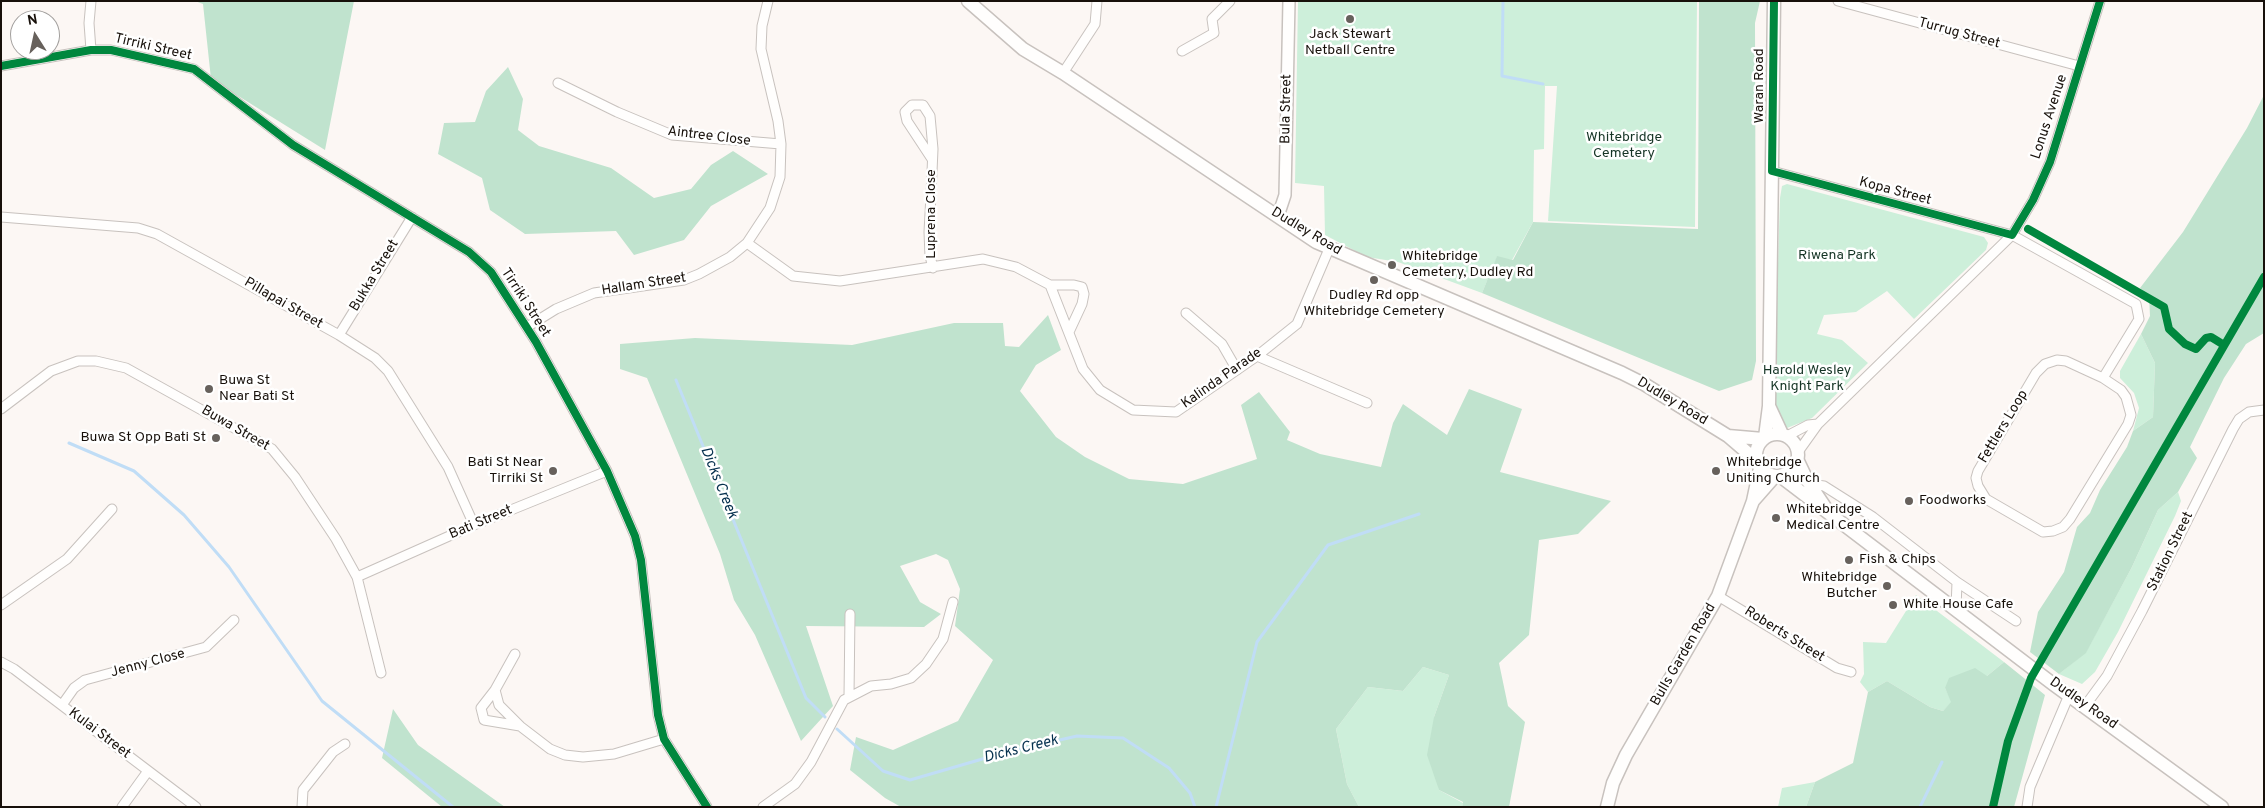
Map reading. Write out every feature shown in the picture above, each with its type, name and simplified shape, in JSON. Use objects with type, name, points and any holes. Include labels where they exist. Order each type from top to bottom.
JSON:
[{"type":"main road","name":"Dudley Road","points":[[968,1],[1023,50],[1062,73],[1329,249],[1600,363],[1644,384],[1728,436],[1758,464]]},
{"type":"main road","name":"Waran Road","points":[[1764,438],[1769,406],[1774,1]]},
{"type":"main road","name":"Waran Road","points":[[1769,406],[1784,435]]},
{"type":"main road","points":[[1784,435],[1794,443],[1798,456],[1789,472],[1778,476],[1766,473],[1758,464],[1756,451],[1764,438],[1784,435]]},
{"type":"main road","name":"Dudley Road","points":[[1728,436],[1764,438]]},
{"type":"main road","name":"Dudley Road","points":[[1798,456],[1810,484],[1826,509]]},
{"type":"main road","name":"Bulls Garden Road","points":[[1608,807],[1613,783],[1626,755],[1718,596],[1753,501],[1758,464]]},
{"type":"main road","name":"Dudley Road","points":[[1778,476],[1796,485],[1817,506],[1826,509],[2024,662],[2222,807]]},
{"type":"main road","name":"Bulls Garden Road","points":[[1753,501],[1778,476]]},
{"type":"street","points":[[91,1],[89,23],[91,50]]},
{"type":"street","name":"Hallam Street","points":[[527,327],[556,309],[594,293],[654,285],[692,277],[724,260],[748,243],[770,208],[780,177],[781,144],[761,50],[762,26],[768,1]]},
{"type":"street","points":[[1062,73],[1095,24],[1097,1]]},
{"type":"street","points":[[1182,50],[1214,33],[1212,19],[1230,1]]},
{"type":"street","name":"Bula Street","points":[[1278,216],[1285,195],[1290,1]]},
{"type":"street","name":"Turrug Street","points":[[1838,1],[2079,66]]},
{"type":"street","name":"Lonus Avenue","points":[[1798,456],[1818,424],[2012,235],[2033,200],[2050,162],[2100,1]]},
{"type":"street","name":"Tirriki Street","points":[[1,66],[91,50],[111,50],[194,70],[293,145],[469,252],[491,272],[527,327],[607,471],[635,536],[641,560],[658,715],[664,739],[707,807]]},
{"type":"street","name":"Aintree Close","points":[[558,83],[617,112],[672,135],[781,144]]},
{"type":"street","name":"Luprena Close","points":[[932,160],[908,121],[905,112],[912,105],[923,105],[928,109],[932,131],[932,160],[929,232],[930,256],[933,268]]},
{"type":"street","name":"Kopa Street","points":[[1772,171],[2012,235],[2115,290],[2136,304],[2139,319],[2103,378]]},
{"type":"street","name":"Pillapai Street","points":[[1,217],[138,228],[157,234],[339,335],[375,358],[388,371],[448,467],[474,525]]},
{"type":"street","name":"Bukka Street","points":[[339,335],[412,217]]},
{"type":"street","points":[[748,243],[793,276],[840,281],[983,259],[1016,267],[1050,285],[1082,287],[1084,294],[1082,304],[1069,332]]},
{"type":"street","name":"Kalinda Parade","points":[[1050,285],[1082,369],[1100,390],[1133,410],[1176,412],[1257,356],[1297,324],[1329,249]]},
{"type":"street","points":[[1186,313],[1222,344],[1237,370]]},
{"type":"street","points":[[1257,356],[1367,403]]},
{"type":"street","name":"Fettlers Loop","points":[[2057,360],[2078,365],[2103,378],[2121,390],[2126,397],[2131,415],[2096,479],[2063,527],[2043,532],[1986,499],[1978,486],[1976,478],[1978,471],[2036,373],[2045,364],[2057,360]]},
{"type":"street","name":"Buwa Street","points":[[1,409],[51,371],[78,361],[96,361],[126,368],[272,450],[295,476],[336,539],[356,577],[381,673]]},
{"type":"street","name":"Station Street","points":[[2085,706],[2108,676],[2233,428],[2249,412],[2264,410]]},
{"type":"street","name":"Lonus Avenue","points":[[1784,435],[1808,425],[1818,424]]},
{"type":"street","name":"Bati Street","points":[[356,577],[474,525],[607,471]]},
{"type":"street","points":[[1810,484],[1824,486],[1873,517],[1957,582],[2016,621]]},
{"type":"street","points":[[1,604],[68,559],[112,509]]},
{"type":"street","points":[[1956,609],[1957,582]]},
{"type":"street","name":"Roberts Street","points":[[1718,596],[1730,600],[1837,668],[1851,672]]},
{"type":"street","points":[[763,807],[795,784],[811,762],[844,700],[871,686],[891,684],[911,678],[935,654],[943,639],[953,602]]},
{"type":"street","points":[[849,696],[850,614]]},
{"type":"street","name":"Jenny Close","points":[[62,705],[74,688],[85,680],[206,647],[234,620]]},
{"type":"street","points":[[515,654],[495,690],[481,708],[484,720],[520,726]]},
{"type":"street","name":"Kulai Street","points":[[1,662],[14,669],[196,807]]},
{"type":"street","points":[[495,690],[499,705],[520,726],[550,749],[565,755],[583,757],[614,754],[664,739]]},
{"type":"street","points":[[2027,807],[2030,786],[2069,695]]},
{"type":"street","points":[[302,807],[302,790],[333,752],[345,744]]},
{"type":"street","points":[[122,807],[148,771]]},
{"type":"green space","points":[[195,1],[354,1],[325,150],[211,79],[203,4]]},
{"type":"green space","name":"Whitebridge Cemetery","points":[[1298,1],[1697,1],[1695,227],[1548,221],[1557,86],[1545,86],[1544,149],[1534,150],[1533,222],[1512,260],[1497,257],[1482,293],[1398,262],[1367,257],[1325,235],[1324,186],[1295,183]]},
{"type":"green space","points":[[1699,1],[1760,1],[1755,23],[1756,361],[1752,380],[1719,391],[1482,293],[1497,256],[1513,260],[1533,222],[1698,229]]},
{"type":"green space","points":[[508,67],[523,99],[518,130],[539,146],[611,168],[654,198],[691,189],[711,165],[733,151],[768,174],[711,206],[684,240],[634,255],[616,231],[525,234],[490,210],[482,178],[438,154],[444,123],[475,122],[486,91]]},
{"type":"green space","points":[[2264,95],[2264,333],[2246,344],[2224,378],[2190,447],[2197,458],[2178,492],[2158,510],[2132,567],[2086,653],[2059,674],[2030,652],[2038,612],[2064,572],[2077,527],[2090,513],[2100,490],[2127,447],[2133,431],[2153,417],[2155,363],[2141,334],[2150,316],[2149,296],[2140,288],[2183,232],[2247,128]]},
{"type":"green space","name":"Riwena Park","points":[[1787,184],[1984,237],[1988,243],[1986,250],[1914,319],[1887,291],[1856,312],[1824,315],[1817,334],[1842,340],[1868,363],[1812,418],[1787,428],[1782,426],[1775,408],[1774,396],[1780,198],[1782,186]]},
{"type":"green space","points":[[1048,315],[1061,350],[1036,365],[1020,391],[1056,437],[1085,457],[1129,479],[1183,484],[1257,459],[1241,405],[1259,392],[1290,432],[1287,440],[1320,454],[1381,467],[1393,423],[1403,404],[1447,435],[1469,389],[1522,409],[1500,472],[1611,501],[1578,534],[1539,540],[1529,635],[1499,663],[1508,706],[1525,722],[1509,807],[1462,807],[1463,802],[1439,790],[1427,755],[1434,717],[1449,675],[1423,667],[1403,691],[1368,687],[1336,729],[1347,784],[1359,807],[901,807],[885,798],[850,770],[856,737],[893,750],[958,721],[993,660],[955,626],[960,589],[948,560],[936,554],[900,566],[920,602],[941,614],[924,627],[806,626],[833,706],[801,741],[755,635],[734,600],[720,554],[647,378],[620,369],[620,344],[695,338],[852,345],[954,323],[1003,323],[1005,346],[1019,347]]},
{"type":"green space","points":[[2141,334],[2155,363],[2153,417],[2133,431],[2139,408],[2134,393],[2120,378],[2120,371]]},
{"type":"green space","points":[[2178,492],[2181,501],[2175,516],[2118,632],[2095,672],[2082,684],[2059,674],[2086,652],[2132,567],[2158,510]]},
{"type":"green space","points":[[1916,595],[2004,662],[1987,676],[1945,688],[1952,702],[1943,711],[1930,707],[1887,681],[1868,692],[1860,682],[1864,674],[1863,642],[1886,643]]},
{"type":"green space","points":[[2004,662],[2045,695],[2014,807],[1806,807],[1815,782],[1853,763],[1868,692],[1887,681],[1930,707],[1943,711],[1951,702],[1945,688],[1949,678],[1975,668],[1987,676]]},
{"type":"green space","points":[[1423,667],[1449,675],[1434,717],[1439,790],[1463,803],[1462,807],[1359,807],[1347,784],[1336,729],[1368,687],[1403,691]]},
{"type":"green space","points":[[393,709],[418,745],[505,807],[442,807],[382,758]]},
{"type":"green space","points":[[1815,782],[1806,807],[1778,807],[1782,788]]},
{"type":"waterway","points":[[1503,1],[1502,76],[1543,84]]},
{"type":"waterway","name":"Dicks Creek","points":[[676,380],[806,698],[825,717]]},
{"type":"waterway","points":[[69,443],[134,471],[184,515],[229,567],[322,701],[453,807]]},
{"type":"waterway","points":[[1216,807],[1257,642],[1328,545],[1419,514]]},
{"type":"waterway","name":"Dicks Creek","points":[[837,729],[883,771],[910,780],[1003,753],[1077,736],[1123,738],[1169,768],[1190,793],[1195,807]]},
{"type":"waterway","points":[[1920,807],[1942,762]]},
{"type":"cycle path","points":[[1774,1],[1772,171],[2012,235],[2033,200],[2050,162],[2100,1]]},
{"type":"cycle path","points":[[1,66],[91,50],[111,50],[194,69],[293,145],[469,252],[491,272],[536,342],[607,471],[635,536],[641,560],[658,715],[664,739],[707,807]]},
{"type":"cycle path","points":[[2028,229],[2164,307],[2169,329],[2185,344],[2196,349],[2206,338],[2211,337],[2224,345]]},
{"type":"cycle path","points":[[1993,807],[2008,741],[2031,678],[2264,277]]},
{"type":"place","name":"Jack Stewart Netball Centre","points":[[1350,19]]},
{"type":"place","name":"Whitebridge Cemetery, Dudley Rd","points":[[1392,265]]},
{"type":"place","name":"Dudley Rd opp Whitebridge Cemetery","points":[[1374,280]]},
{"type":"place","name":"Buwa St Near Bati St","points":[[209,389]]},
{"type":"place","name":"Buwa St Opp Bati St","points":[[216,438]]},
{"type":"place","name":"Bati St Near Tirriki St","points":[[553,471]]},
{"type":"place","name":"Whitebridge Uniting Church","points":[[1716,471]]},
{"type":"place","name":"Foodworks","points":[[1909,501]]},
{"type":"place","name":"Whitebridge Medical Centre","points":[[1776,518]]},
{"type":"place","name":"Fish & Chips","points":[[1849,560]]},
{"type":"place","name":"Whitebridge Butcher","points":[[1887,586]]},
{"type":"place","name":"White House Cafe","points":[[1893,605]]},
{"type":"park label","name":"Harold Wesley Knight Park","points":[[1807,380]]}]
